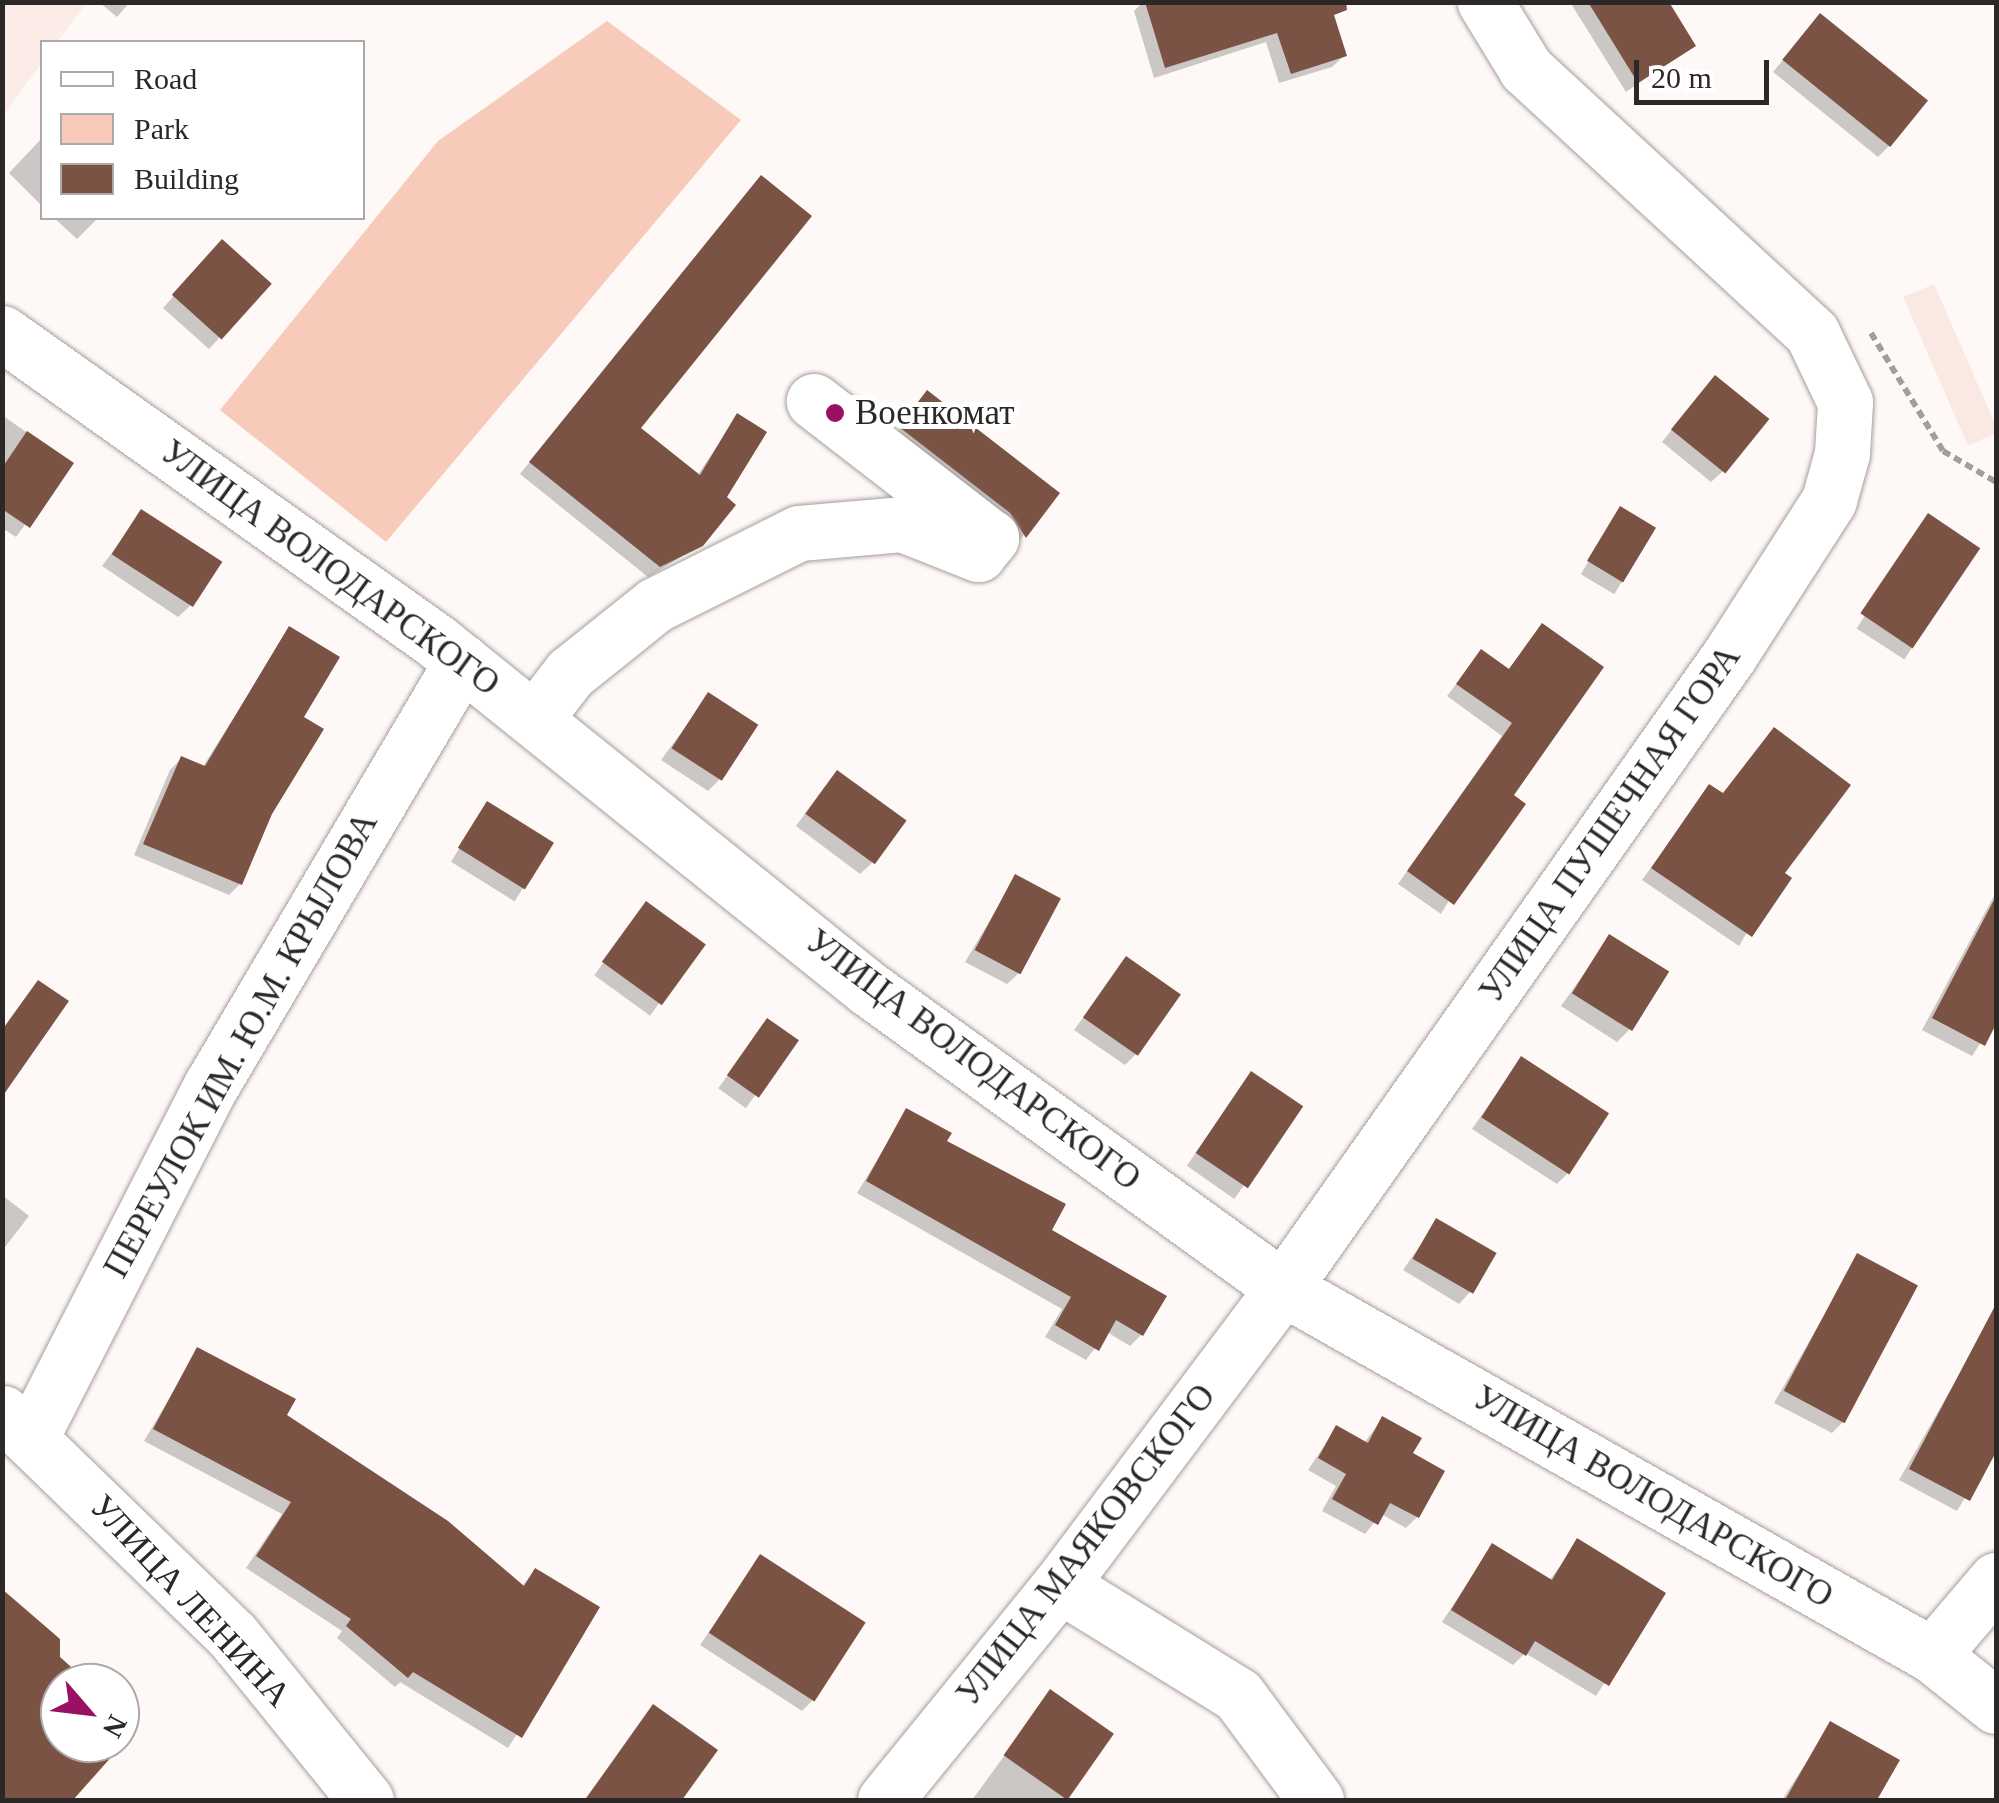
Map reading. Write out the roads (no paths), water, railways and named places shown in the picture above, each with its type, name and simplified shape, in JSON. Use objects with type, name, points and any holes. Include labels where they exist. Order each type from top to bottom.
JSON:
[{"type":"street","name":"УЛИЦА ПУШЕЧНАЯ ГОРА","points":[[1283,1288],[1729,656],[1829,500],[1842,453],[1845,402],[1812,333],[1526,69],[1485,2]]},
{"type":"street","name":"УЛИЦА ВОЛОДАРСКОГО","points":[[2,333],[462,661],[869,988],[1283,1288],[1932,1655],[1996,1706]]},
{"type":"street","points":[[536,717],[570,673],[655,606],[798,533],[902,524],[978,554],[991,538],[814,401]]},
{"type":"street","name":"ПЕРЕУЛОК ИМ. Ю.М. КРЫЛОВА","points":[[17,1424],[462,661]]},
{"type":"street","name":"УЛИЦА МАЯКОВСКОГО","points":[[885,1800],[1060,1585],[1283,1288]]},
{"type":"street","name":"УЛИЦА ЛЕНИНА","points":[[17,1424],[234,1636],[366,1800]]},
{"type":"street","points":[[1932,1655],[1996,1580]]},
{"type":"street","points":[[1060,1585],[1238,1695],[1316,1800]]},
{"type":"place","name":"Военкомат","points":[[835,413]]}]
